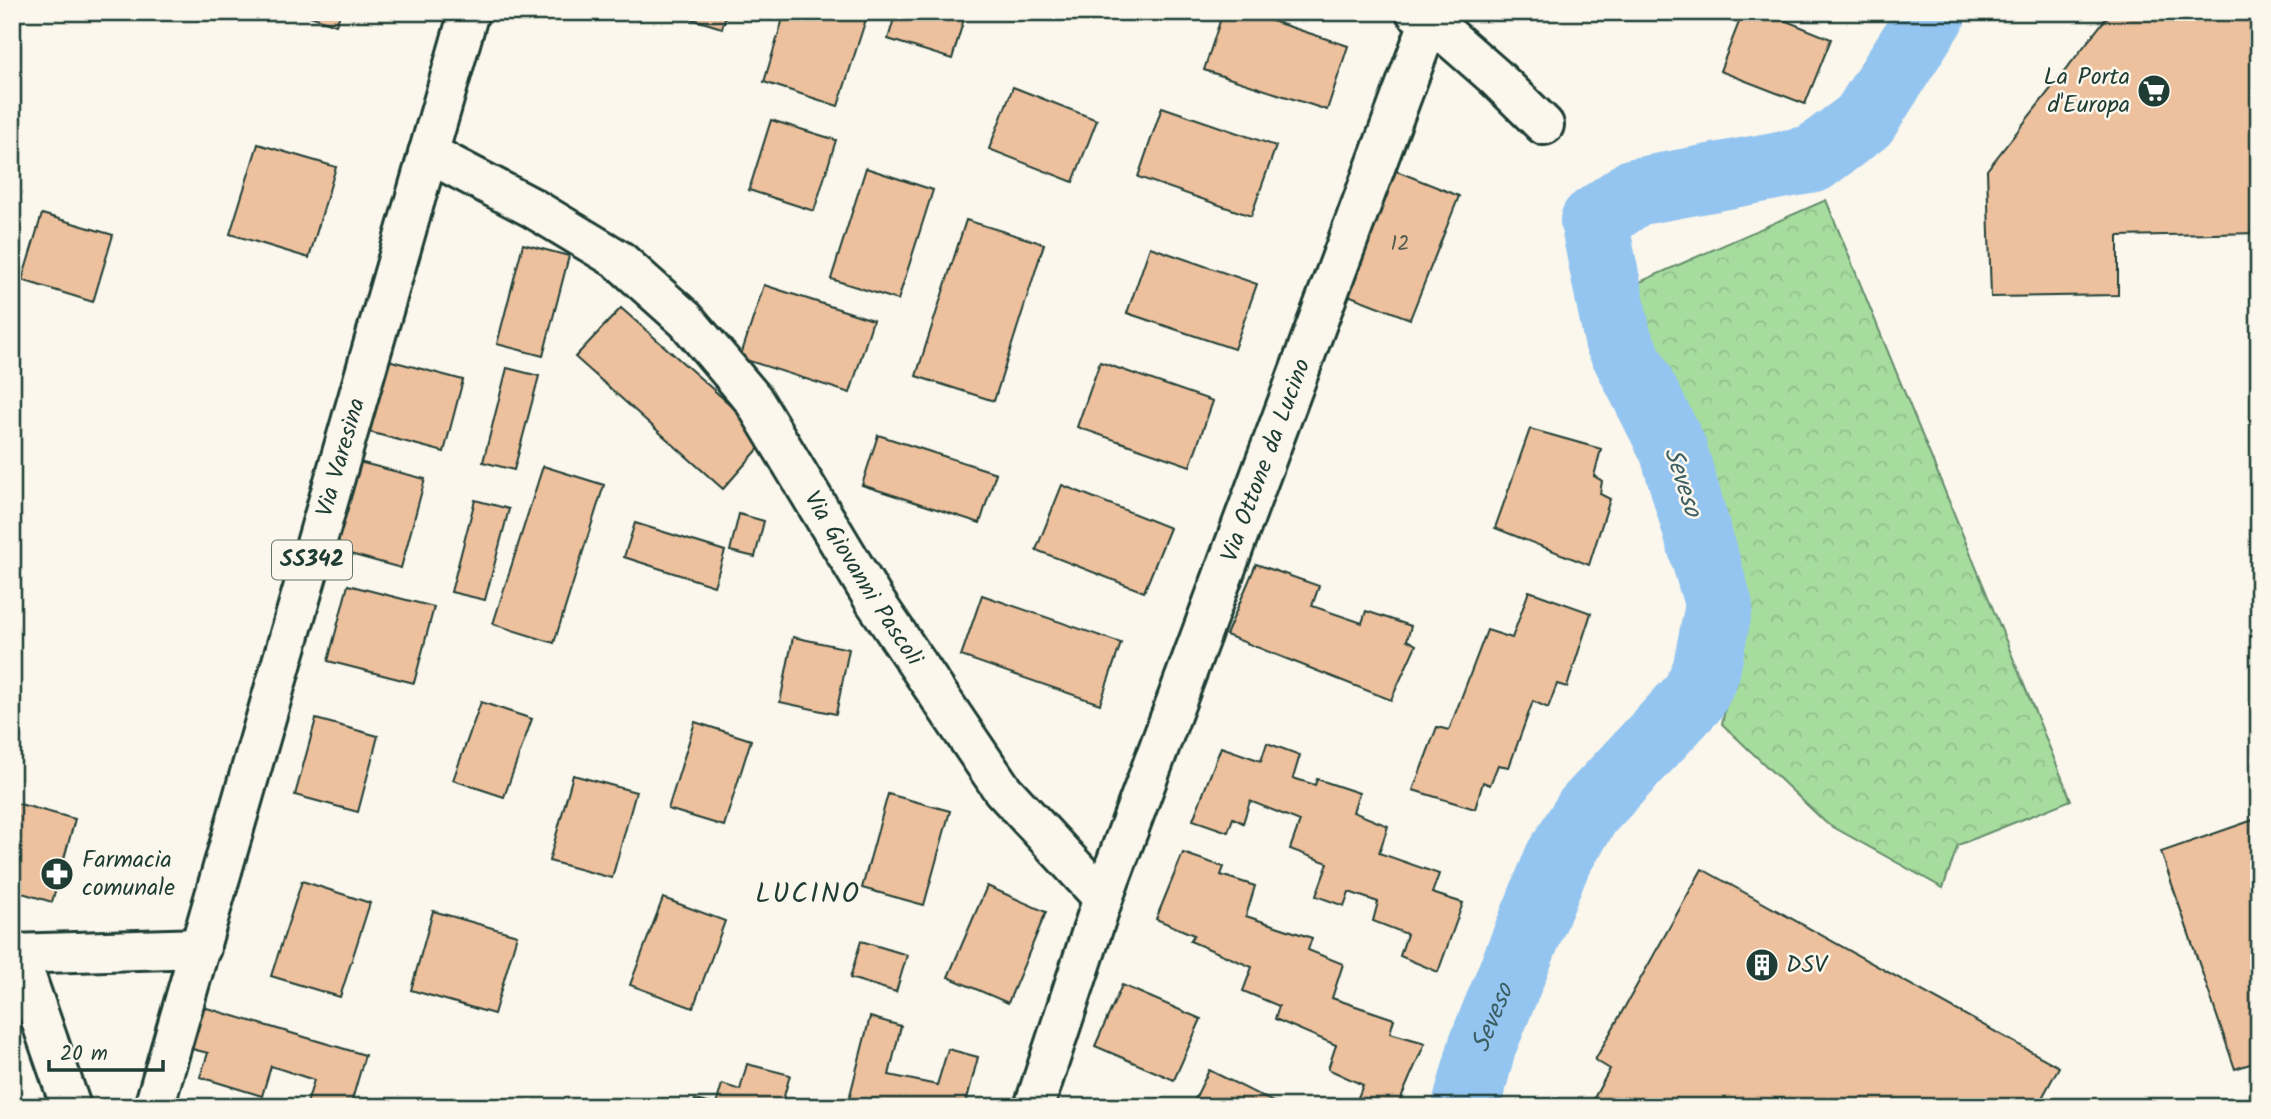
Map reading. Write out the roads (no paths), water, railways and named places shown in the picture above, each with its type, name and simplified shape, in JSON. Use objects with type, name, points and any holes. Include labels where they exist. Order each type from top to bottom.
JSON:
[{"type":"street","name":"Via Varesina","points":[[154,1107],[469,12]]},
{"type":"street","name":"Via Ottone da Lucino","points":[[1103,898],[1423,16],[1494,76],[1545,125]]},
{"type":"street","name":"Via Giovanni Pascoli","points":[[429,153],[531,207],[619,260],[686,320],[752,399],[874,600],[1002,789],[1103,898]]},
{"type":"street","points":[[1034,1107],[1103,898]]},
{"type":"street","points":[[71,1107],[15,954],[201,948]]},
{"type":"waterway","name":"Seveso","points":[[1466,1107],[1483,1044],[1558,859],[1588,811],[1694,697],[1706,671],[1719,606],[1673,449],[1618,340],[1594,221],[1635,192],[1813,159],[1864,121],[1933,12]]},
{"type":"place","name":"La Porta d'Europa","points":[[2154,91]]},
{"type":"place","name":"Farmacia comunale","points":[[57,874]]},
{"type":"place","name":"DSV","points":[[1762,965]]},
{"type":"district","name":"LUCINO","points":[[808,894]]}]
